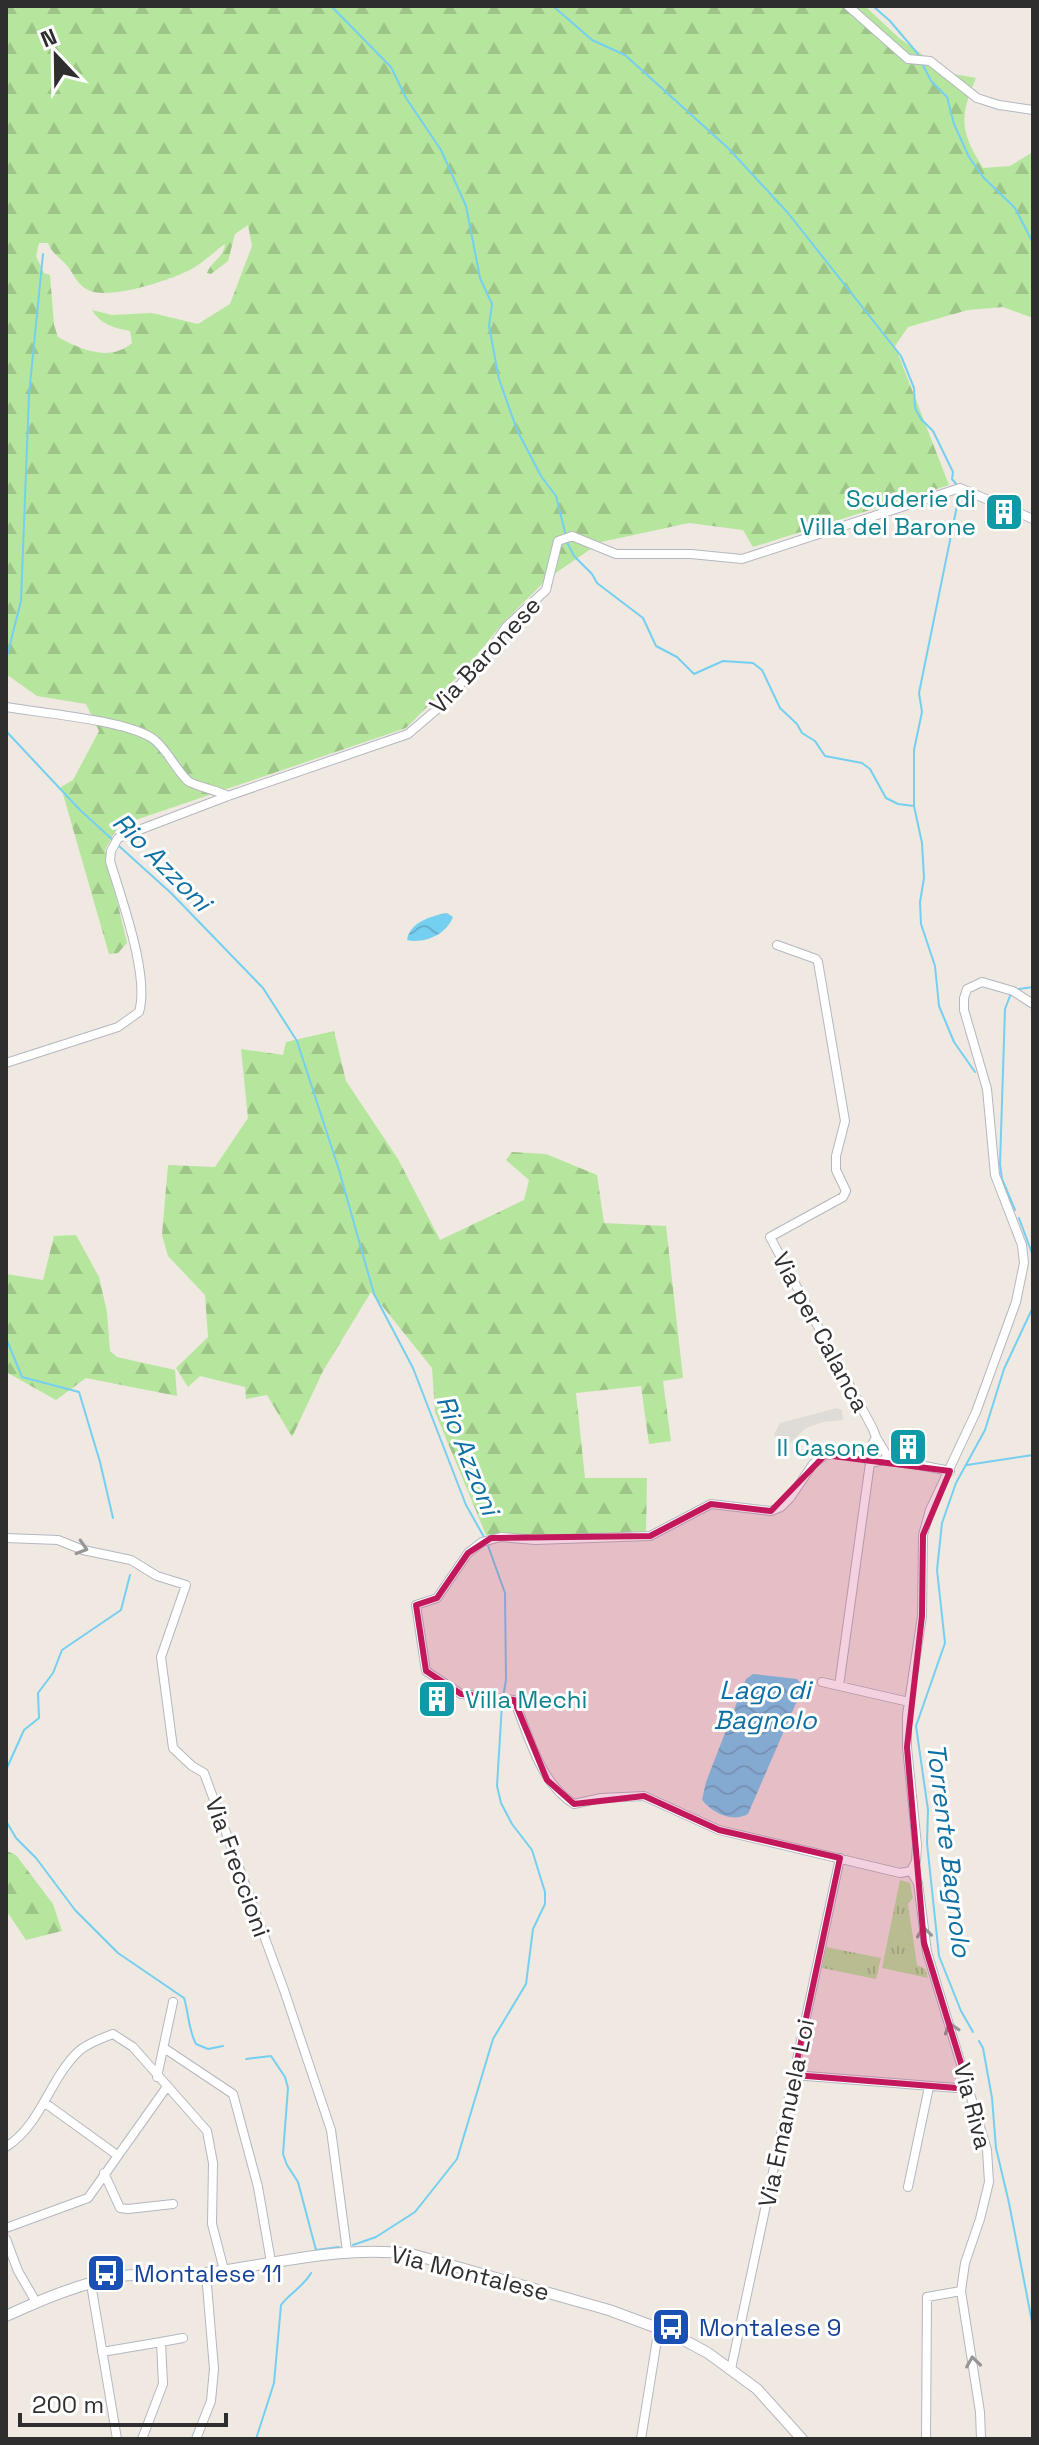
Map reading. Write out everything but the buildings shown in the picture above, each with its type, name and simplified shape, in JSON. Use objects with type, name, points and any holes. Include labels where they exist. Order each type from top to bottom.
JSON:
[{"type":"street","points":[[848,6],[908,59],[930,61],[977,98],[1033,110]]},
{"type":"street","name":"Via Baronese","points":[[6,1063],[118,1027],[139,1012],[143,991],[110,861],[118,838],[228,796],[408,734],[485,658],[506,627],[546,590],[558,541],[572,536],[616,554],[678,553],[742,559],[959,488],[1033,519]]},
{"type":"street","points":[[6,707],[137,732],[154,739],[191,783],[228,796]]},
{"type":"street","name":"Via per Calanca","points":[[777,945],[818,962],[845,1121],[836,1156],[836,1170],[846,1191],[843,1197],[770,1237],[876,1437],[868,1460],[839,1686]]},
{"type":"street","points":[[950,1471],[889,1459],[868,1460],[843,1453],[825,1455],[813,1464],[790,1498],[771,1511],[711,1504],[650,1536],[487,1540],[468,1553],[437,1598],[416,1605],[425,1667],[429,1674],[461,1694],[514,1700],[547,1780],[574,1804],[601,1798],[644,1796],[719,1830],[904,1874],[911,1871],[916,1861],[917,1845],[907,1747],[909,1702],[922,1616],[923,1535],[930,1510],[950,1471],[976,1412],[1016,1302],[1024,1263],[1022,1245],[995,1175],[987,1089],[964,1010],[964,998],[967,989],[982,982],[1017,993],[1033,1004]]},
{"type":"street","points":[[876,1437],[889,1459]]},
{"type":"street","name":"Via Freccioni","points":[[6,1538],[58,1540],[83,1550],[131,1560],[157,1576],[186,1585],[161,1657],[171,1738],[178,1753],[204,1773],[287,1998],[331,2130],[347,2251]]},
{"type":"street","points":[[822,1682],[909,1702]]},
{"type":"street","name":"Via Emanuela Loi","points":[[731,2369],[840,1858]]},
{"type":"street","name":"Via Riva","points":[[911,1871],[918,1883],[927,1952],[987,2150],[989,2182],[965,2263],[961,2291],[980,2412],[981,2439]]},
{"type":"street","points":[[157,2077],[173,2002]]},
{"type":"street","points":[[6,2147],[31,2124],[80,2050],[113,2034],[133,2047],[207,2131],[213,2163],[212,2224],[224,2270]]},
{"type":"street","points":[[164,2048],[233,2094],[258,2187],[271,2262]]},
{"type":"street","points":[[794,2075],[969,2089]]},
{"type":"street","points":[[908,2187],[929,2087]]},
{"type":"street","points":[[6,2228],[88,2198],[166,2088]]},
{"type":"street","points":[[45,2103],[117,2155]]},
{"type":"street","points":[[104,2173],[117,2204],[128,2209],[173,2204]]},
{"type":"street","points":[[6,2239],[18,2271],[36,2302]]},
{"type":"street","name":"Via Montalese","points":[[6,2316],[36,2302],[121,2276],[206,2273],[347,2251],[378,2250],[411,2254],[659,2327],[731,2369],[768,2399],[802,2439]]},
{"type":"street","points":[[6,2270],[18,2271]]},
{"type":"street","points":[[196,2439],[211,2401],[214,2369],[206,2273]]},
{"type":"street","points":[[91,2284],[117,2439]]},
{"type":"street","points":[[926,2439],[927,2297],[961,2291]]},
{"type":"street","points":[[641,2439],[659,2327]]},
{"type":"street","points":[[102,2352],[183,2338]]},
{"type":"street","points":[[142,2439],[163,2384],[161,2342]]},
{"type":"highlighted area","points":[[825,1455],[950,1471],[923,1535],[922,1616],[907,1747],[924,1943],[969,2089],[794,2075],[840,1858],[719,1830],[644,1796],[574,1804],[547,1780],[514,1700],[461,1694],[426,1671],[416,1605],[437,1598],[468,1553],[491,1538],[650,1536],[711,1504],[771,1511]]},
{"type":"green space","points":[[6,6],[865,6],[899,38],[948,73],[976,78],[964,124],[970,144],[983,168],[1010,166],[1033,152],[1033,318],[1003,307],[968,310],[908,327],[895,346],[949,485],[753,547],[743,530],[689,523],[601,542],[547,579],[502,624],[469,665],[406,728],[118,826],[105,850],[127,943],[118,953],[109,954],[61,787],[73,780],[99,731],[86,704],[37,696],[6,674]],"holes":[[[248,225],[252,246],[230,304],[198,324],[152,313],[112,315],[92,310],[108,325],[130,331],[132,343],[123,349],[105,353],[86,350],[58,337],[54,325],[50,275],[44,273],[36,256],[39,243],[48,243],[84,288],[110,293],[142,287],[186,272],[225,244],[207,273],[211,274],[228,261],[235,234]]]},
{"type":"green space","points":[[334,1031],[346,1081],[398,1159],[440,1240],[524,1200],[529,1180],[506,1160],[512,1152],[546,1154],[597,1175],[604,1223],[666,1226],[683,1378],[663,1381],[671,1441],[649,1444],[641,1386],[576,1393],[585,1478],[647,1478],[646,1533],[486,1535],[435,1412],[432,1368],[371,1292],[323,1371],[292,1437],[267,1395],[246,1399],[245,1387],[200,1376],[188,1387],[176,1368],[208,1337],[205,1295],[168,1256],[162,1235],[168,1165],[215,1167],[248,1118],[241,1049],[283,1055],[286,1042]]},
{"type":"green space","points":[[76,1235],[99,1277],[107,1312],[110,1351],[117,1357],[175,1370],[177,1396],[86,1378],[56,1400],[6,1372],[6,1274],[43,1280],[54,1236]]},
{"type":"green space","points":[[6,1851],[16,1855],[53,1904],[62,1931],[26,1940],[6,1910]]},
{"type":"green space","points":[[900,1880],[910,1883],[913,1898],[908,1904],[917,1965],[925,1969],[928,1978],[882,1968]]},
{"type":"green space","points":[[826,1947],[881,1958],[876,1979],[822,1968]]},
{"type":"shaded area","points":[[837,1408],[842,1410],[843,1420],[806,1428],[788,1445],[776,1440],[774,1434],[780,1423]]},
{"type":"water","points":[[447,913],[453,917],[440,933],[427,939],[407,940],[417,924]]},
{"type":"water","name":"Lago di Bagnolo","points":[[753,1674],[797,1679],[801,1684],[800,1694],[748,1814],[729,1817],[717,1813],[702,1800],[746,1679]]},
{"type":"waterway","points":[[331,6],[391,67],[406,98],[441,150],[466,206],[480,278],[492,304],[489,326],[499,379],[517,430],[541,476],[556,496],[566,536]]},
{"type":"waterway","points":[[553,6],[592,40],[625,55],[728,148],[788,213],[901,356],[914,388],[915,408],[933,431],[957,485]]},
{"type":"waterway","points":[[873,6],[918,54]]},
{"type":"waterway","points":[[923,65],[931,81],[947,97],[954,124],[969,157],[983,177],[1015,208],[1033,243]]},
{"type":"waterway","name":"Rio Azzoni","points":[[6,660],[21,601],[29,395],[43,254]]},
{"type":"waterway","points":[[914,806],[914,750],[922,712],[919,693],[960,491]]},
{"type":"waterway","points":[[567,542],[574,556],[597,583],[643,618],[656,646],[677,657],[694,674],[723,661],[753,663],[762,670],[780,708],[802,733],[815,741],[825,756],[862,763],[870,769],[886,798],[898,804],[914,806],[922,843],[924,878],[920,902],[921,924],[935,966],[939,1006],[954,1042],[975,1072]]},
{"type":"waterway","name":"Rio Azzoni","points":[[6,731],[80,810],[114,841]]},
{"type":"waterway","name":"Rio Azzoni","points":[[119,846],[171,893],[263,988],[297,1041],[339,1170],[374,1294],[413,1368],[466,1505],[484,1537]]},
{"type":"waterway","points":[[1019,989],[1033,987]]},
{"type":"waterway","points":[[1014,993],[1005,1009],[1000,1164],[1002,1179],[1015,1210]]},
{"type":"waterway","points":[[1019,1218],[1033,1256]]},
{"type":"waterway","name":"Torrente Bagnolo","points":[[973,2032],[939,1956],[927,1843],[928,1810],[916,1726],[945,1643],[937,1570],[942,1523],[956,1483],[985,1430],[1004,1369],[1033,1307]]},
{"type":"waterway","points":[[6,1338],[22,1377],[79,1392],[113,1518]]},
{"type":"waterway","points":[[967,1465],[1033,1455]]},
{"type":"waterway","name":"Rio Azzoni","points":[[487,1543],[505,1593],[506,1680],[503,1697]]},
{"type":"waterway","points":[[6,1770],[24,1730],[39,1718],[38,1693],[53,1673],[62,1650],[121,1610],[130,1575]]},
{"type":"waterway","name":"Rio Azzoni","points":[[353,2245],[376,2237],[415,2212],[457,2159],[493,2039],[526,1984],[533,1929],[545,1904],[545,1892],[532,1850],[512,1824],[501,1803],[497,1786],[502,1704]]},
{"type":"waterway","points":[[6,1821],[16,1838],[36,1858],[75,1910],[118,1953],[184,1998],[196,2044],[208,2049],[223,2046]]},
{"type":"waterway","name":"Torrente Bagnolo","points":[[979,2041],[992,2098],[996,2148],[1033,2327]]},
{"type":"waterway","points":[[246,2059],[271,2056],[285,2077],[288,2088],[283,2154],[298,2182],[316,2250],[339,2247]]},
{"type":"waterway","points":[[256,2439],[274,2383],[281,2305],[311,2273]]},
{"type":"place","name":"Scuderie di Villa del Barone","points":[[1004,512]]},
{"type":"place","name":"Il Casone","points":[[908,1447]]},
{"type":"place","name":"Villa Mechi","points":[[437,1699]]},
{"type":"place","name":"Montalese 11","points":[[106,2273]]},
{"type":"place","name":"Montalese 9","points":[[671,2327]]}]
